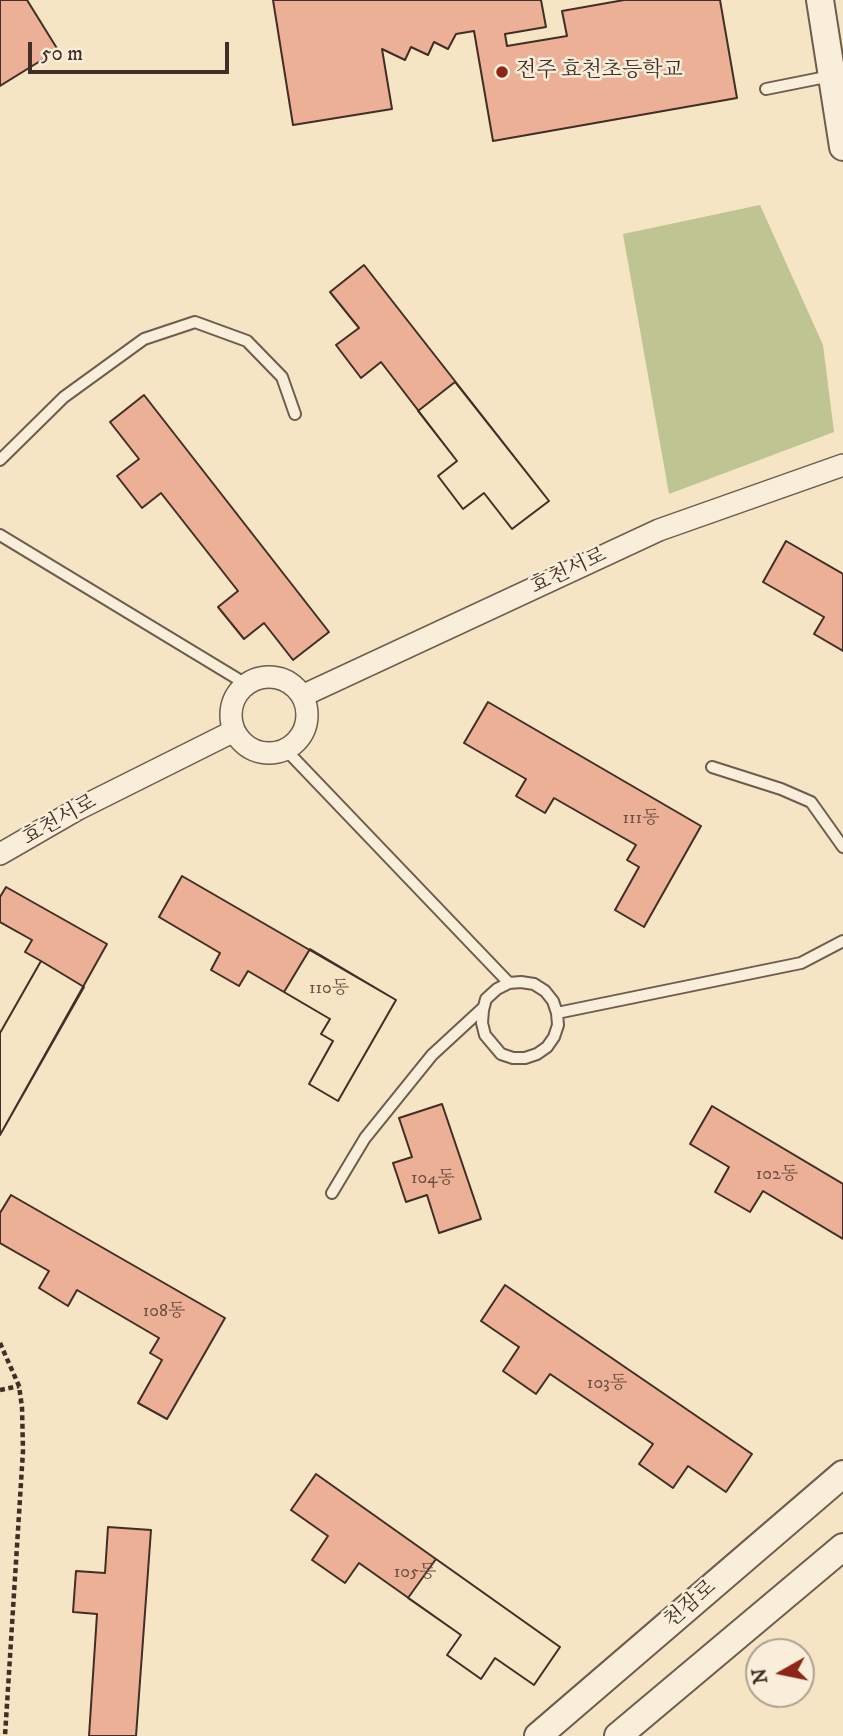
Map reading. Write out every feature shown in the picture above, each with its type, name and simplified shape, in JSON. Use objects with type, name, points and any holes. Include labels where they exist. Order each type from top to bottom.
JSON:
[{"type":"street","points":[[820,0],[843,147]]},
{"type":"street","name":"효천서로","points":[[302,696],[659,530],[843,465]]},
{"type":"street","points":[[270,677],[293,686],[302,696],[307,720],[296,743],[286,750],[262,754],[240,741],[230,718],[237,694],[246,684],[257,678],[270,677]]},
{"type":"street","name":"효천서로","points":[[0,854],[78,809],[234,731]]},
{"type":"street","name":"천잠로","points":[[538,1736],[843,1474]]},
{"type":"street","points":[[618,1736],[843,1547]]},
{"type":"lane","points":[[766,89],[831,76]]},
{"type":"lane","points":[[0,460],[64,397],[144,339],[195,322],[247,341],[282,377],[295,414]]},
{"type":"lane","points":[[0,536],[246,684]]},
{"type":"lane","points":[[286,750],[509,983]]},
{"type":"lane","points":[[712,767],[781,789],[811,802],[843,847]]},
{"type":"lane","points":[[557,1013],[801,963],[843,941]]},
{"type":"lane","points":[[509,983],[534,984],[545,991],[553,1001],[557,1013],[558,1025],[547,1047],[525,1058],[501,1054],[485,1035],[482,1023],[486,999],[509,983]]},
{"type":"lane","points":[[331,1193],[365,1138],[432,1055],[484,1008]]},
{"type":"path","points":[[0,1343],[19,1386],[23,1451],[5,1736]]},
{"type":"path","points":[[0,1390],[19,1386]]},
{"type":"green space","points":[[760,205],[823,345],[834,432],[669,494],[623,234]]},
{"type":"building","points":[[0,0],[27,0],[58,50],[0,86]]},
{"type":"building","points":[[273,0],[541,0],[546,27],[505,34],[507,46],[567,36],[562,11],[624,0],[720,0],[737,98],[493,141],[474,31],[456,34],[448,49],[434,42],[428,55],[411,47],[405,60],[382,49],[392,109],[293,125]]},
{"type":"building","points":[[364,265],[549,501],[512,529],[484,493],[463,509],[438,476],[457,461],[381,362],[361,378],[336,345],[359,328],[330,292]]},
{"type":"building","points":[[455,382],[549,501],[512,529],[484,493],[463,509],[438,476],[457,461],[418,411]]},
{"type":"building","points":[[144,395],[329,632],[293,660],[264,623],[244,639],[218,607],[238,591],[161,493],[142,508],[117,476],[139,459],[110,422]]},
{"type":"building","points":[[786,541],[843,574],[843,651],[814,634],[824,617],[763,582]]},
{"type":"building","points":[[488,702],[701,826],[644,927],[615,910],[639,867],[627,860],[636,845],[554,798],[545,813],[516,796],[526,779],[464,743]]},
{"type":"building","points":[[182,876],[396,1000],[338,1101],[309,1084],[333,1041],[321,1034],[330,1019],[248,971],[239,986],[211,970],[220,953],[159,917]]},
{"type":"building","points":[[6,887],[107,944],[0,1135],[0,1033],[41,961],[25,952],[32,940],[0,922],[0,897]]},
{"type":"building","points":[[310,949],[396,1000],[338,1101],[309,1084],[333,1041],[321,1034],[330,1019],[284,992]]},
{"type":"building","points":[[41,961],[84,987],[0,1135],[0,1033]]},
{"type":"building","points":[[442,1104],[481,1219],[439,1233],[427,1195],[406,1202],[393,1163],[412,1157],[399,1118]]},
{"type":"building","points":[[712,1106],[843,1184],[843,1239],[763,1191],[750,1212],[715,1192],[729,1167],[690,1144]]},
{"type":"building","points":[[11,1195],[225,1318],[167,1419],[138,1403],[162,1360],[150,1353],[159,1338],[77,1290],[68,1306],[39,1288],[49,1271],[0,1243],[0,1213]]},
{"type":"building","points":[[505,1285],[752,1454],[726,1492],[688,1466],[673,1488],[639,1464],[653,1444],[550,1374],[536,1394],[503,1371],[519,1347],[481,1321]]},
{"type":"building","points":[[316,1474],[560,1647],[534,1685],[495,1658],[481,1679],[447,1655],[461,1635],[359,1563],[345,1583],[312,1560],[328,1536],[291,1510]]},
{"type":"building","points":[[108,1527],[151,1530],[136,1736],[89,1736],[97,1614],[73,1612],[76,1571],[105,1573]]},
{"type":"building","points":[[436,1559],[560,1647],[534,1685],[495,1658],[481,1679],[447,1655],[461,1635],[408,1598]]},
{"type":"place","name":"전주 효천초등학교","points":[[502,72]]}]
